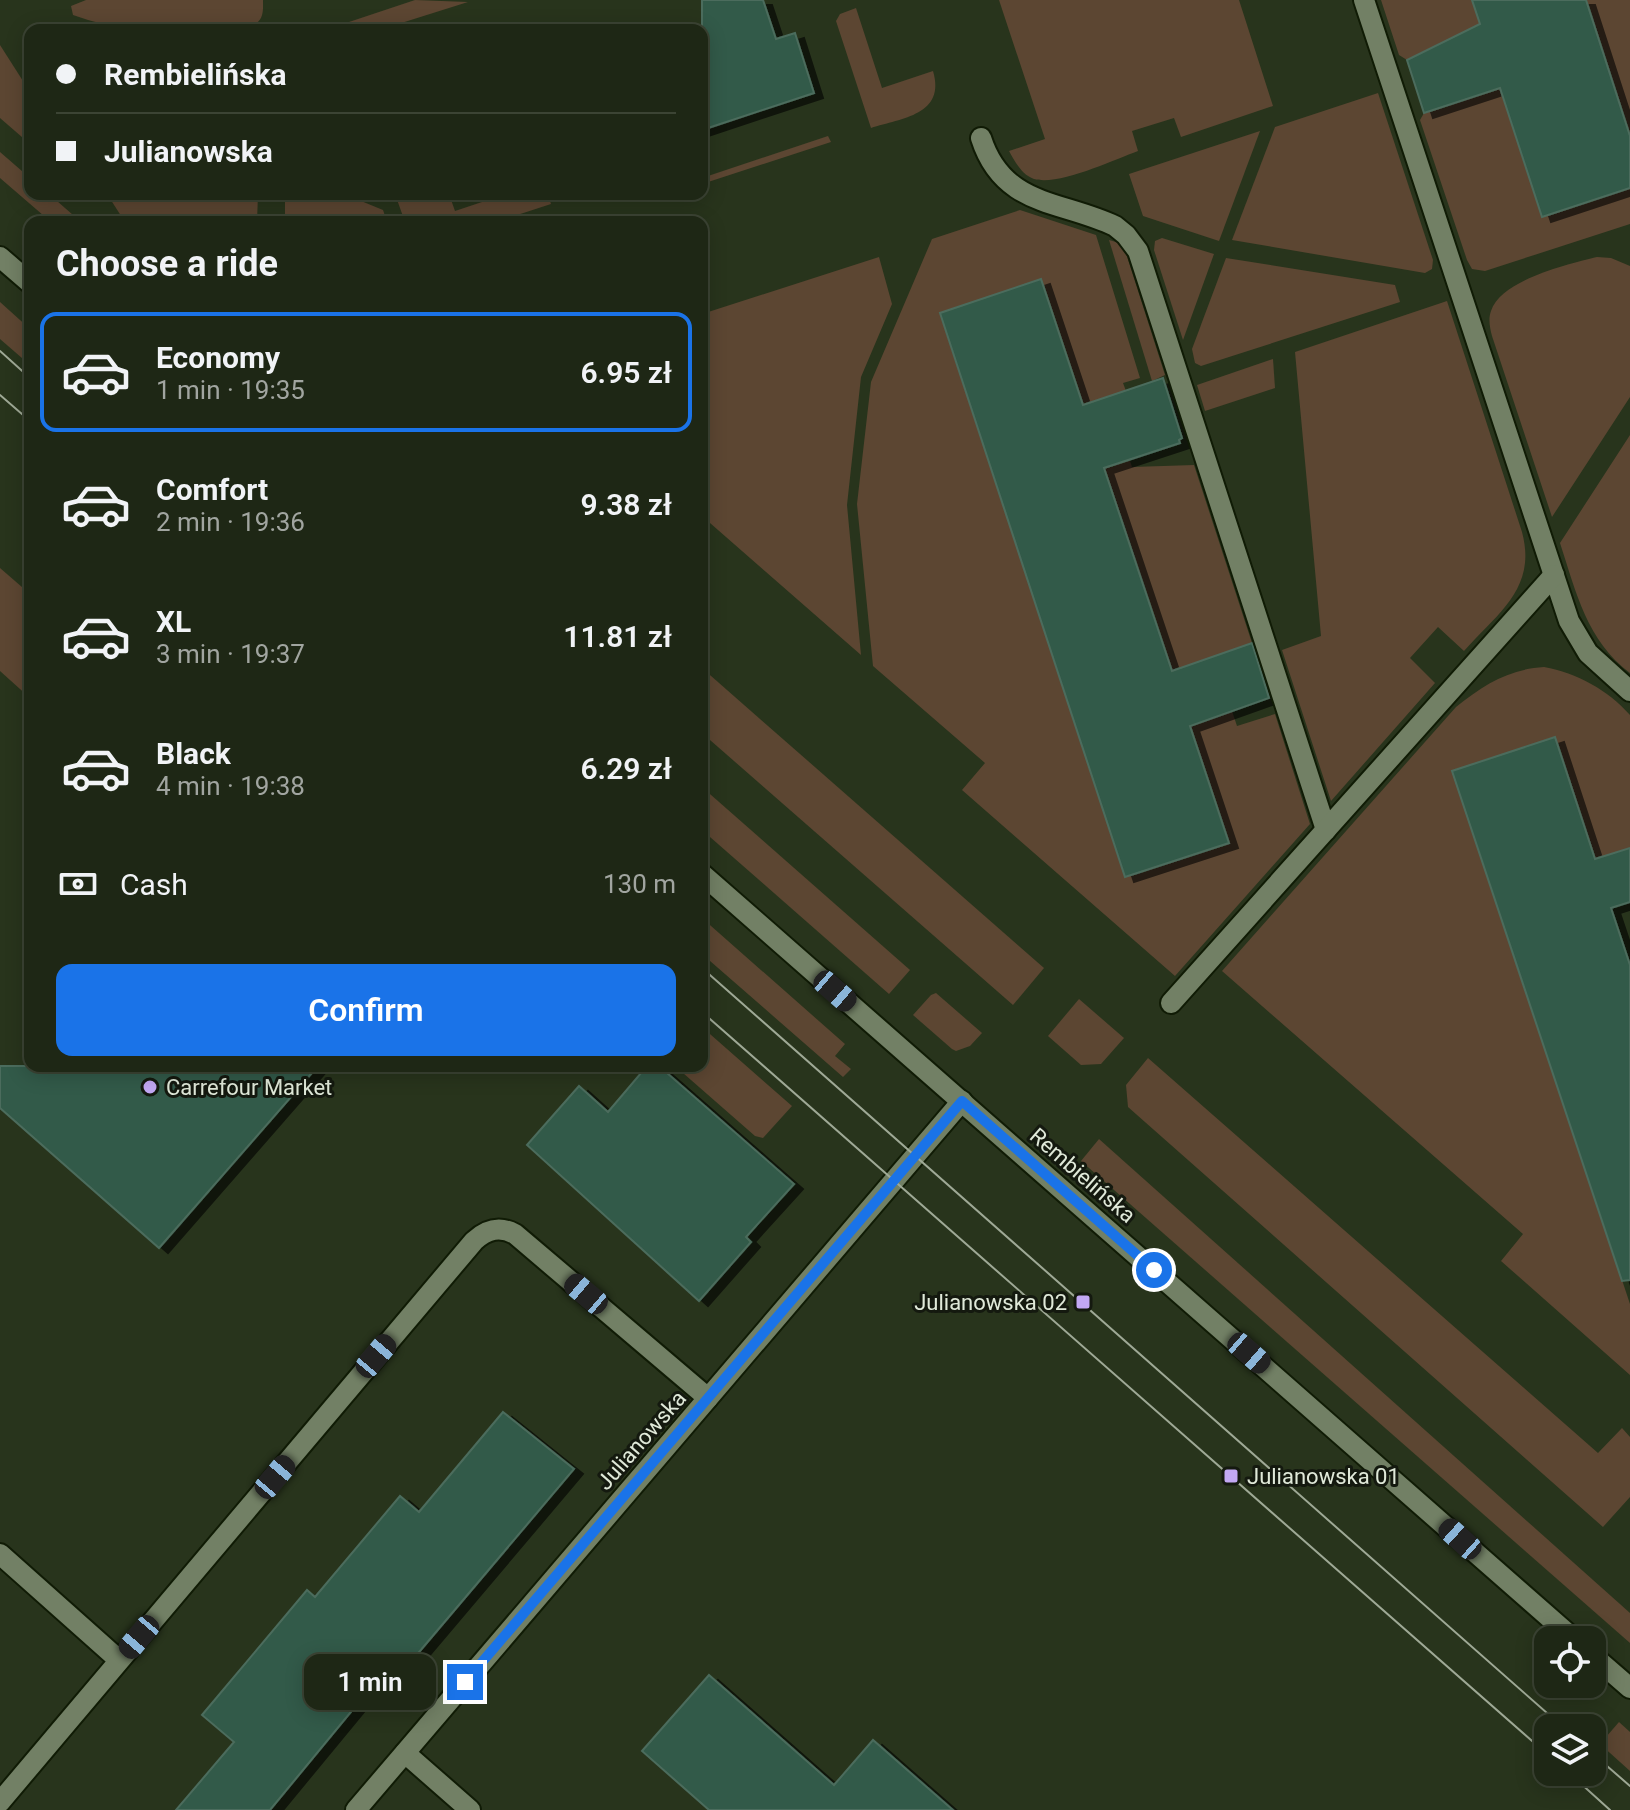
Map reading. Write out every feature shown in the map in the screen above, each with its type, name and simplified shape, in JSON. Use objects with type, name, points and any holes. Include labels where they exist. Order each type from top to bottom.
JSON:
[{"type":"street","points":[[1364,0],[1569,621],[1580,642],[1597,663],[1630,691]]},
{"type":"street","points":[[981,138],[991,163],[1011,185],[1029,197],[1115,226],[1138,251],[1326,830]]},
{"type":"street","points":[[0,257],[24,278]]},
{"type":"street","points":[[1171,1003],[1554,575]]},
{"type":"street","name":"Rembielińska","points":[[708,879],[1559,1626]]},
{"type":"street","name":"Julianowska","points":[[356,1810],[962,1101]]},
{"type":"street","points":[[0,1802],[483,1233],[503,1229],[515,1234],[708,1398]]},
{"type":"street","points":[[0,1554],[119,1660]]},
{"type":"street","points":[[1606,1667],[1630,1688]]},
{"type":"street","points":[[405,1753],[470,1810]]},
{"type":"shaded area","points":[[86,0],[263,0],[261,18],[255,24],[104,24],[73,15],[71,6]]},
{"type":"shaded area","points":[[415,0],[468,2],[398,24],[343,24]]},
{"type":"shaded area","points":[[999,0],[1239,0],[1273,106],[1181,137],[1174,118],[1132,131],[1138,151],[1071,176],[1034,179],[1022,171],[1009,151],[1045,139]]},
{"type":"shaded area","points":[[1381,0],[1472,0],[1484,38],[1413,62],[1411,58],[1407,60],[1399,55]]},
{"type":"shaded area","points":[[1586,0],[1630,0],[1630,136]]},
{"type":"shaded area","points":[[856,8],[882,88],[933,71],[933,97],[918,112],[871,128],[836,21],[840,14]]},
{"type":"shaded area","points":[[0,45],[24,83],[24,139],[0,118]]},
{"type":"shaded area","points":[[1500,88],[1542,217],[1630,188],[1630,224],[1485,271],[1472,269],[1420,120],[1424,113]]},
{"type":"shaded area","points":[[1378,93],[1433,260],[1432,269],[1425,273],[1232,240],[1275,127]]},
{"type":"shaded area","points":[[1260,131],[1219,241],[1143,216],[1129,174]]},
{"type":"shaded area","points":[[828,136],[831,142],[708,182],[708,176]]},
{"type":"shaded area","points":[[0,152],[24,173],[24,199],[0,178]]},
{"type":"shaded area","points":[[26,200],[56,200],[74,216],[44,216]]},
{"type":"shaded area","points":[[111,200],[258,200],[257,216],[121,216]]},
{"type":"shaded area","points":[[285,200],[359,200],[383,210],[385,216],[285,216]]},
{"type":"shaded area","points":[[397,200],[451,200],[455,211],[488,200],[550,200],[551,204],[514,216],[403,216]]},
{"type":"shaded area","points":[[1020,210],[1096,235],[1140,378],[1123,383],[1126,391],[1083,405],[1041,279],[940,314],[1125,876],[1229,843],[1188,718],[1230,705],[1237,726],[1275,714],[1310,824],[1175,976],[962,790],[985,763],[873,666],[857,504],[871,382],[932,239]]},
{"type":"shaded area","points":[[1162,238],[1214,254],[1183,340],[1154,250],[1155,241]]},
{"type":"shaded area","points":[[1109,240],[1123,244],[1165,375],[1152,381]]},
{"type":"shaded area","points":[[879,257],[892,304],[861,377],[847,505],[861,655],[708,521],[708,312]]},
{"type":"shaded area","points":[[1597,257],[1611,258],[1630,266],[1630,397],[1552,517],[1492,336],[1490,314],[1497,300],[1521,282]]},
{"type":"shaded area","points":[[1226,258],[1395,285],[1400,302],[1201,366],[1195,363],[1192,349]]},
{"type":"shaded area","points":[[1447,301],[1522,532],[1524,569],[1512,598],[1464,651],[1438,627],[1410,658],[1435,683],[1331,801],[1282,650],[1321,636],[1295,352]]},
{"type":"shaded area","points":[[0,302],[24,324],[24,360],[0,339]]},
{"type":"shaded area","points":[[1273,359],[1275,388],[1205,411],[1197,385]]},
{"type":"shaded area","points":[[1630,435],[1630,673],[1615,660],[1593,631],[1560,543]]},
{"type":"shaded area","points":[[1124,442],[1132,467],[1194,465],[1252,643],[1172,671],[1098,450]]},
{"type":"shaded area","points":[[0,568],[24,589],[24,693],[0,671]]},
{"type":"shaded area","points":[[1544,667],[1591,684],[1630,715],[1630,848],[1595,859],[1554,737],[1453,771],[1630,1304],[1630,1375],[1501,1261],[1523,1234],[1222,971],[1456,707],[1497,680],[1519,671]]},
{"type":"shaded area","points":[[708,673],[1044,968],[1013,1005],[708,738]]},
{"type":"shaded area","points":[[708,792],[910,970],[889,994],[708,835]]},
{"type":"shaded area","points":[[708,923],[845,1044],[835,1056],[851,1069],[843,1077],[708,959]]},
{"type":"shaded area","points":[[936,993],[982,1033],[970,1046],[956,1051],[952,1049],[913,1015]]},
{"type":"shaded area","points":[[1079,999],[1124,1038],[1101,1064],[1081,1065],[1048,1036]]},
{"type":"shaded area","points":[[708,1032],[792,1106],[763,1138],[755,1136],[682,1072],[708,1072]]},
{"type":"shaded area","points":[[1148,1058],[1598,1453],[1622,1428],[1630,1437],[1630,1497],[1603,1527],[1128,1107],[1126,1085]]},
{"type":"shaded area","points":[[1099,1139],[1630,1613],[1630,1643],[1081,1161]]},
{"type":"shaded area","points":[[1619,1722],[1630,1732],[1630,1771],[1606,1749],[1606,1737]]},
{"type":"building","points":[[702,0],[763,0],[776,39],[795,33],[814,93],[708,128],[708,24],[702,24]]},
{"type":"building","points":[[1472,0],[1586,0],[1630,136],[1630,188],[1542,217],[1500,88],[1424,113],[1407,60],[1480,24]]},
{"type":"building","points":[[1041,279],[1083,405],[1163,378],[1182,438],[1180,443],[1104,468],[1172,671],[1252,643],[1269,698],[1190,726],[1229,843],[1125,877],[940,313]]},
{"type":"building","points":[[1555,737],[1595,859],[1630,848],[1630,902],[1611,908],[1630,965],[1630,1280],[1622,1281],[1452,771]]},
{"type":"building","name":"Carrefour Market","points":[[0,1066],[24,1066],[24,1072],[313,1072],[159,1248],[0,1108]]},
{"type":"building","points":[[642,1072],[666,1072],[794,1184],[746,1237],[751,1242],[699,1301],[527,1145],[579,1086],[608,1112]]},
{"type":"building","points":[[503,1412],[574,1469],[403,1671],[392,1662],[270,1810],[176,1810],[234,1742],[202,1715],[307,1590],[315,1597],[400,1496],[419,1512]]},
{"type":"building","points":[[709,1675],[834,1785],[873,1740],[953,1810],[709,1810],[642,1751]]},
{"type":"tram line","points":[[0,351],[24,373]]},
{"type":"tram line","points":[[0,395],[24,416]]},
{"type":"tram line","points":[[708,973],[1548,1714]]},
{"type":"tram line","points":[[708,1017],[1534,1743]]},
{"type":"tram line","points":[[1606,1765],[1630,1786]]},
{"type":"tram line","points":[[1583,1786],[1610,1810]]},
{"type":"place","name":"Carrefour Market","points":[[150,1087]]},
{"type":"place","name":"Julianowska 02","points":[[1083,1302]]},
{"type":"place","name":"Julianowska 01","points":[[1231,1476]]},
{"type":"route","points":[[465,1682],[962,1101],[1154,1270]]}]
